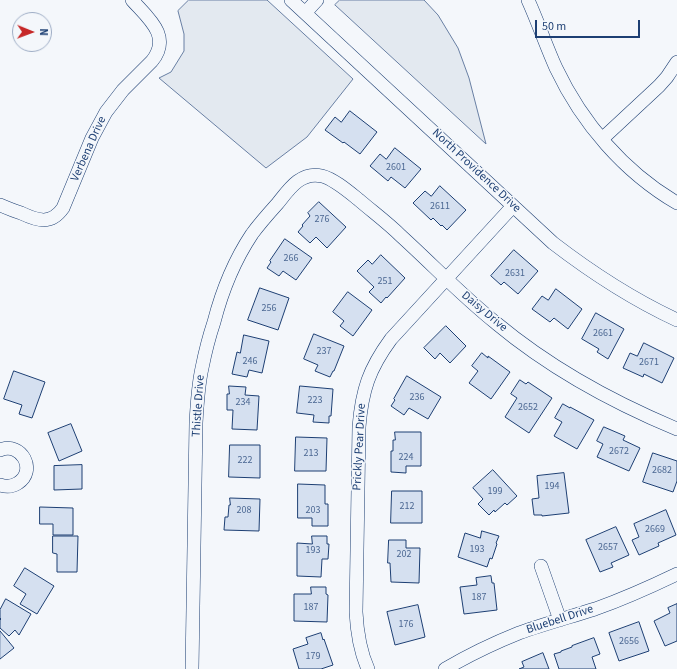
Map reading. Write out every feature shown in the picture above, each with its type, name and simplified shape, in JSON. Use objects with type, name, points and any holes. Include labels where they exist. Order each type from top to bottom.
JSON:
[{"type":"street","name":"Verbena Drive","points":[[0,205],[37,220],[50,219],[60,213],[92,138],[106,112],[123,90],[156,55],[160,43],[159,36],[154,25],[132,0]]},
{"type":"street","name":"North Providence Drive","points":[[291,0],[553,243],[604,280],[658,312],[677,320]]},
{"type":"street","points":[[305,13],[317,0]]},
{"type":"street","points":[[528,0],[548,50],[566,87],[593,128],[622,161],[636,174],[677,203]]},
{"type":"street","points":[[602,139],[659,86],[677,62]]},
{"type":"street","name":"Daisy Drive","points":[[308,176],[314,175],[326,177],[352,195],[400,235],[462,295],[497,325],[555,366],[614,400],[677,429]]},
{"type":"street","name":"Thistle Drive","points":[[192,669],[196,417],[199,387],[205,355],[223,293],[232,271],[252,234],[292,185],[308,176]]},
{"type":"street","name":"Prickly Pear Drive","points":[[368,669],[360,645],[356,612],[359,427],[360,411],[367,381],[373,366],[388,343],[513,206]]},
{"type":"street","points":[[0,450],[10,448],[16,450],[25,459],[27,465],[24,477],[20,482],[8,487],[0,485]]},
{"type":"street","points":[[541,566],[560,620]]},
{"type":"street","name":"Bluebell Drive","points":[[445,669],[491,645],[519,633],[627,597],[677,574]]},
{"type":"shaded area","points":[[189,0],[267,0],[353,79],[307,137],[266,168],[159,78],[171,72],[184,51],[184,34],[178,11]]},
{"type":"shaded area","points":[[340,0],[424,0],[438,15],[458,48],[469,78],[486,144],[335,5]]},
{"type":"building","points":[[350,111],[377,132],[360,154],[325,130],[335,117],[341,122]]},
{"type":"building","points":[[395,148],[421,169],[405,188],[391,177],[388,181],[370,166],[380,154],[386,159]]},
{"type":"building","points":[[440,186],[466,210],[447,230],[433,218],[431,220],[413,203],[425,191],[431,196]]},
{"type":"building","points":[[319,202],[346,227],[327,248],[316,237],[310,243],[298,232],[310,216],[308,213]]},
{"type":"building","points":[[285,239],[312,258],[296,280],[283,271],[279,276],[267,268]]},
{"type":"building","points":[[514,250],[538,271],[518,294],[504,282],[501,285],[491,276]]},
{"type":"building","points":[[381,255],[405,278],[381,303],[369,292],[374,287],[357,271],[368,260],[372,264]]},
{"type":"building","points":[[260,288],[289,298],[278,330],[248,320]]},
{"type":"building","points":[[556,289],[582,309],[568,329],[554,318],[550,322],[532,309],[542,296],[548,300]]},
{"type":"building","points":[[348,292],[372,310],[353,336],[340,326],[344,321],[333,312]]},
{"type":"building","points":[[596,313],[624,329],[608,359],[597,352],[599,349],[582,339]]},
{"type":"building","points":[[446,326],[466,346],[450,363],[440,353],[435,359],[424,348]]},
{"type":"building","points":[[314,334],[344,346],[330,377],[315,371],[318,365],[304,359]]},
{"type":"building","points":[[244,335],[269,341],[262,373],[249,370],[247,377],[232,374],[237,352],[240,353]]},
{"type":"building","points":[[644,343],[674,358],[662,383],[644,374],[643,377],[623,368],[630,353],[637,356]]},
{"type":"building","points":[[482,353],[510,372],[491,399],[469,383],[478,371],[472,366]]},
{"type":"building","points":[[14,371],[45,382],[32,418],[19,414],[22,405],[4,399]]},
{"type":"building","points":[[407,376],[441,397],[428,419],[409,408],[404,415],[391,406]]},
{"type":"building","points":[[520,380],[526,384],[528,382],[552,398],[529,433],[505,417],[517,398],[511,394]]},
{"type":"building","points":[[229,386],[246,387],[245,395],[259,396],[257,430],[232,429],[233,410],[227,410],[227,394],[229,394]]},
{"type":"building","points":[[300,386],[333,389],[329,423],[313,422],[314,415],[297,413]]},
{"type":"building","points":[[563,404],[594,420],[577,449],[554,436],[562,422],[555,418]]},
{"type":"building","points":[[71,424],[82,451],[59,461],[48,433]]},
{"type":"building","points":[[604,427],[625,436],[623,440],[640,448],[629,471],[597,457],[603,444],[597,441]]},
{"type":"building","points":[[395,432],[421,432],[421,466],[406,466],[406,473],[391,472],[391,451],[393,451]]},
{"type":"building","points":[[296,437],[327,438],[326,471],[295,471]]},
{"type":"building","points":[[230,445],[260,445],[260,478],[229,477]]},
{"type":"building","points":[[653,453],[677,461],[677,481],[673,492],[643,482]]},
{"type":"building","points":[[82,465],[82,489],[54,490],[54,466]]},
{"type":"building","points":[[493,470],[517,496],[507,505],[505,503],[489,515],[478,504],[483,499],[473,488]]},
{"type":"building","points":[[564,473],[569,513],[542,516],[534,515],[532,499],[539,498],[537,476]]},
{"type":"building","points":[[298,484],[325,485],[325,504],[328,504],[328,526],[312,526],[312,518],[298,518]]},
{"type":"building","points":[[392,491],[422,491],[422,523],[391,523]]},
{"type":"building","points":[[230,498],[260,499],[259,531],[224,530],[225,517],[228,517]]},
{"type":"building","points":[[40,507],[73,508],[73,535],[53,535],[53,524],[40,524]]},
{"type":"building","points":[[666,510],[676,535],[658,543],[659,546],[639,555],[632,540],[639,537],[634,524]]},
{"type":"building","points":[[616,527],[629,555],[611,563],[613,567],[600,572],[586,540]]},
{"type":"building","points":[[482,531],[499,536],[492,559],[490,558],[487,567],[458,557],[465,533],[480,538]]},
{"type":"building","points":[[53,536],[78,536],[77,572],[57,572],[57,554],[53,553]]},
{"type":"building","points":[[312,536],[327,536],[327,544],[329,544],[328,559],[322,559],[321,577],[297,576],[297,543],[312,544]]},
{"type":"building","points":[[389,540],[406,540],[406,548],[420,548],[419,583],[391,582],[390,563],[388,563]]},
{"type":"building","points":[[25,568],[54,586],[37,614],[20,604],[26,594],[14,586]]},
{"type":"building","points":[[491,576],[492,583],[494,583],[497,610],[464,614],[460,587],[477,585],[476,578]]},
{"type":"building","points":[[311,587],[326,587],[326,594],[328,595],[327,622],[294,621],[294,594],[311,594]]},
{"type":"building","points":[[6,599],[31,614],[19,635],[15,630],[9,636],[0,628],[0,610]]},
{"type":"building","points":[[677,604],[677,641],[665,646],[654,621],[670,613],[668,608]]},
{"type":"building","points":[[418,605],[425,637],[395,645],[387,612]]},
{"type":"building","points":[[639,622],[649,651],[619,661],[609,633]]},
{"type":"building","points":[[0,631],[14,648],[0,659]]},
{"type":"building","points":[[321,633],[333,665],[321,669],[299,669],[293,649],[308,644],[306,638]]},
{"type":"building","points":[[594,638],[600,654],[592,657],[596,669],[559,669],[554,654]]},
{"type":"building","points":[[543,653],[549,669],[519,669],[524,667],[522,662]]}]
